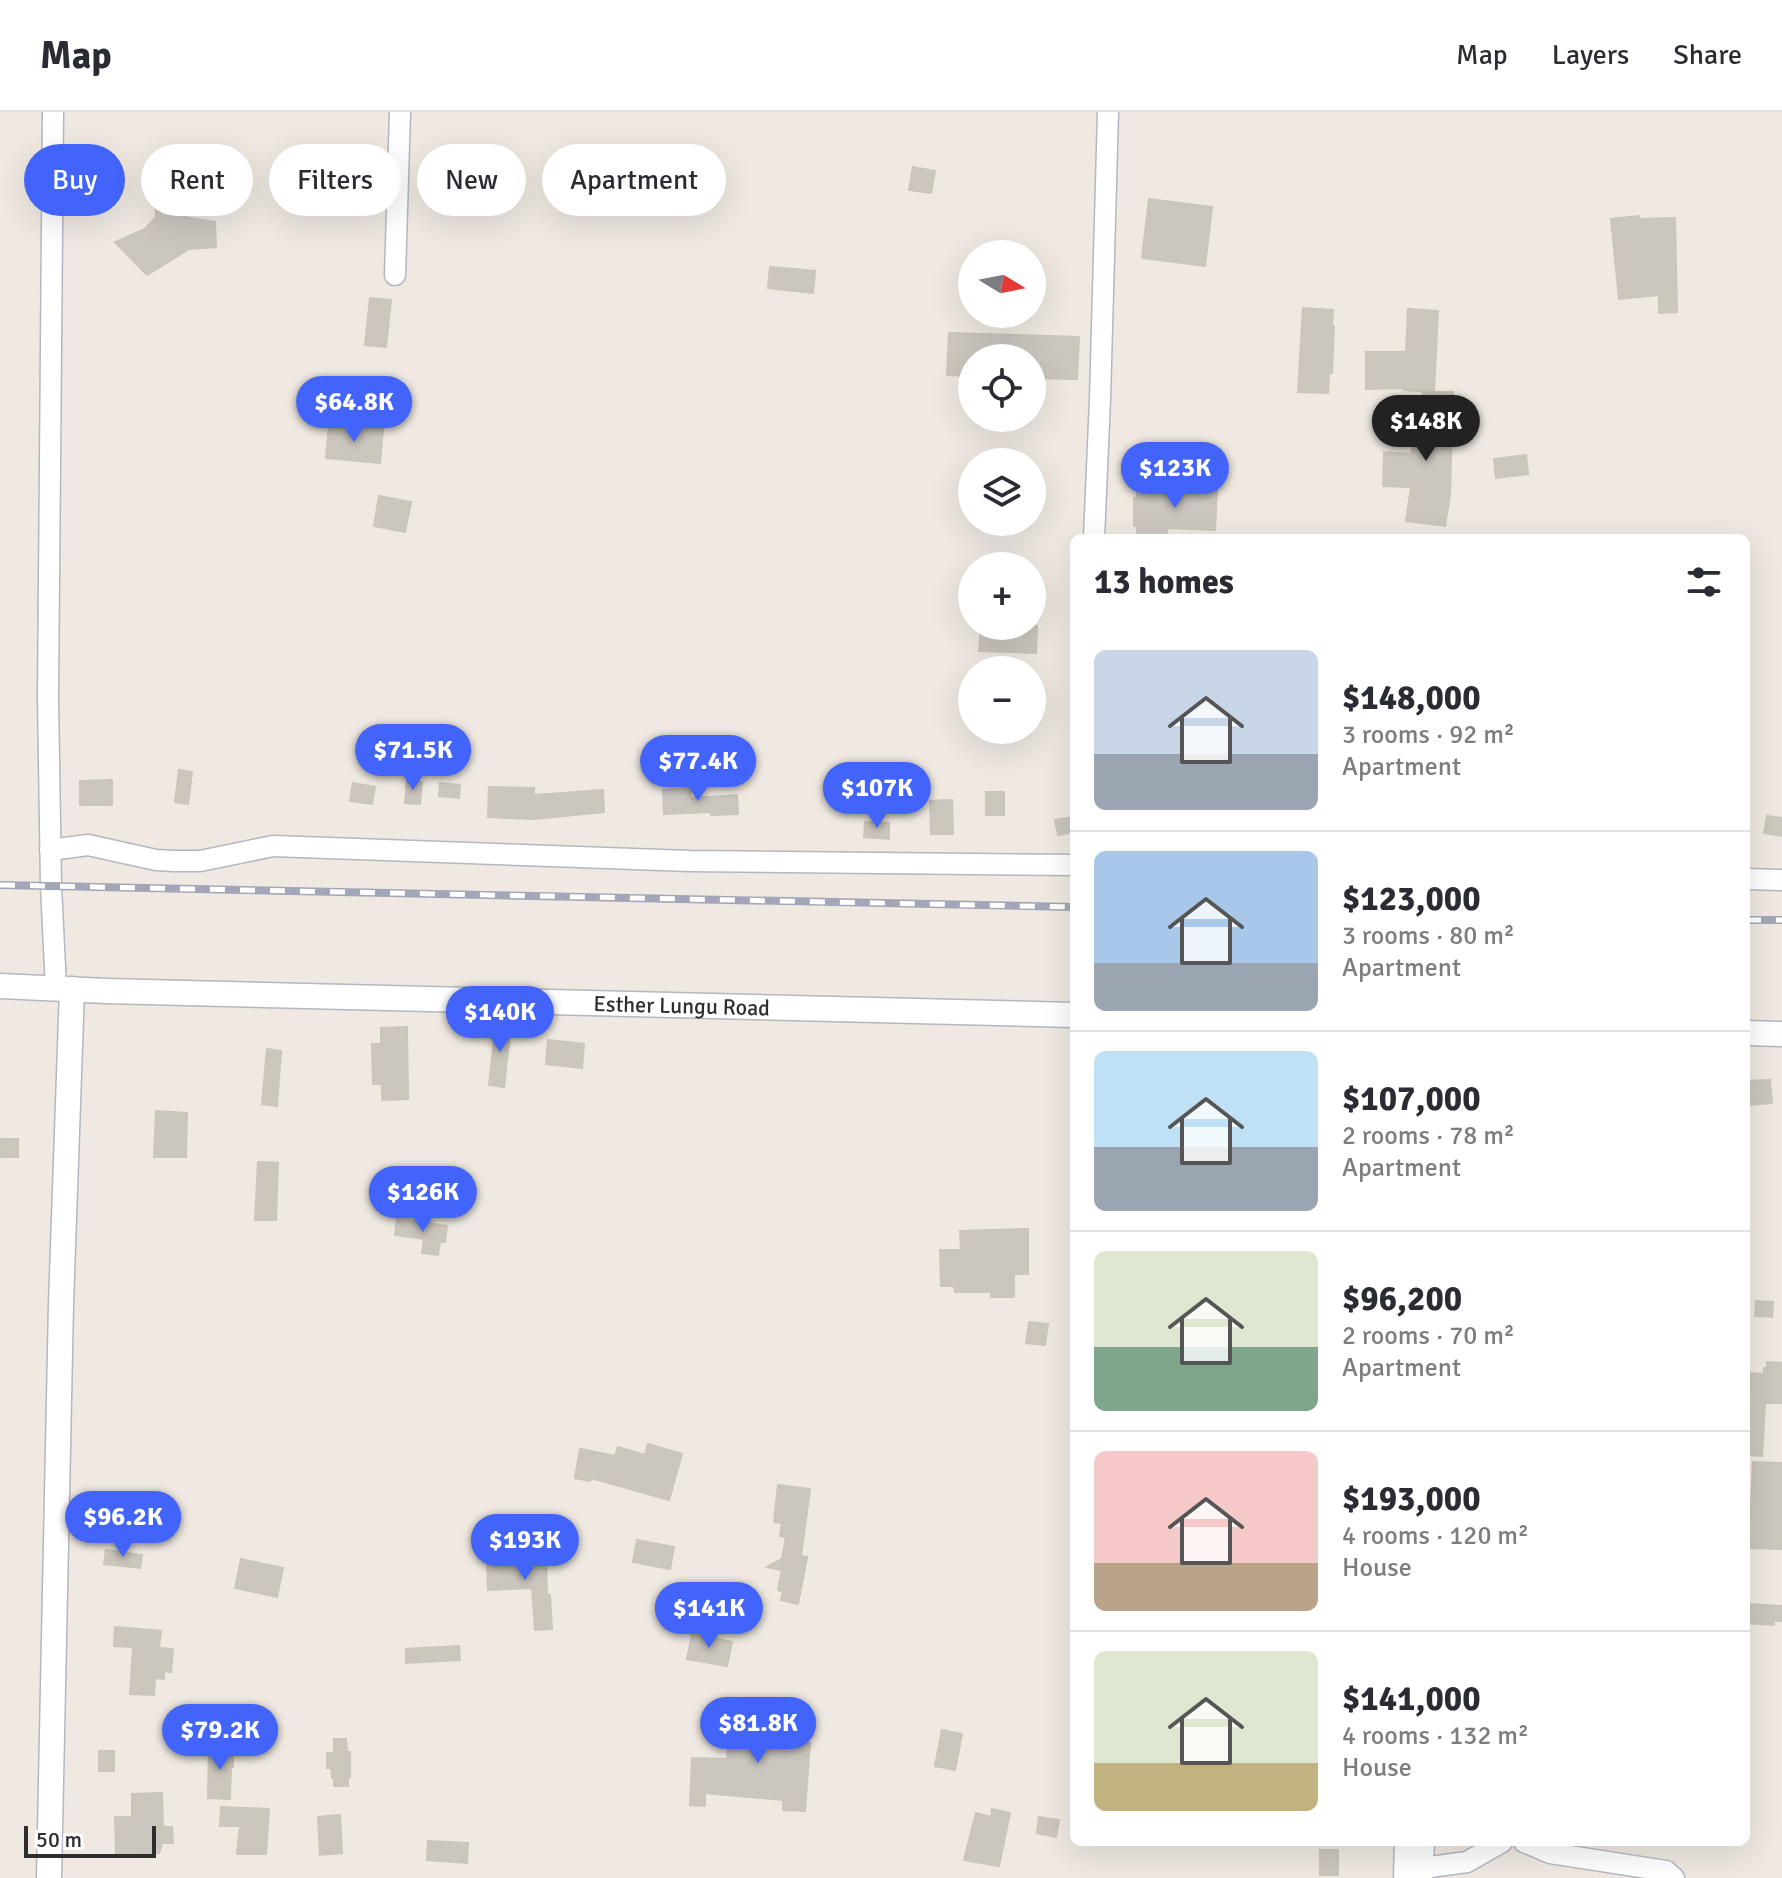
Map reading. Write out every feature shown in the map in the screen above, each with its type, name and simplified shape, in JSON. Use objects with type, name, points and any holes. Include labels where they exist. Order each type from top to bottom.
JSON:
[{"type":"street","points":[[49,1878],[64,988],[50,850],[48,666],[53,112]]},
{"type":"street","points":[[395,275],[400,112]]},
{"type":"street","points":[[1094,534],[1108,112]]},
{"type":"street","points":[[50,850],[88,845],[156,860],[200,861],[273,846],[690,861],[1070,865]]},
{"type":"street","points":[[1750,879],[1782,880]]},
{"type":"street","name":"Esther Lungu Road","points":[[0,986],[1070,1015]]},
{"type":"street","points":[[1750,1033],[1782,1034]]},
{"type":"street","points":[[1404,1878],[1405,1846]]},
{"type":"street","points":[[1424,1846],[1423,1873],[1467,1862],[1495,1846]]},
{"type":"street","points":[[1533,1846],[1550,1853],[1666,1871],[1674,1878]]},
{"type":"building","points":[[913,167],[935,171],[931,193],[909,190]]},
{"type":"building","points":[[1149,199],[1212,207],[1205,266],[1142,258]]},
{"type":"building","points":[[179,216],[215,222],[216,247],[189,249],[147,275],[115,242],[145,229],[156,217]]},
{"type":"building","points":[[1639,216],[1639,219],[1675,218],[1677,312],[1659,313],[1659,295],[1619,299],[1611,219]]},
{"type":"building","points":[[770,267],[815,271],[813,293],[768,288]]},
{"type":"building","points":[[370,298],[391,300],[386,347],[365,345]]},
{"type":"building","points":[[1303,308],[1333,310],[1332,373],[1329,373],[1328,393],[1298,392]]},
{"type":"building","points":[[1408,309],[1438,311],[1434,392],[1404,388],[1366,389],[1366,352],[1406,352]]},
{"type":"building","points":[[949,333],[1079,337],[1077,379],[1046,378],[1046,344],[958,344],[958,375],[947,375]]},
{"type":"building","points":[[1423,392],[1453,392],[1450,495],[1445,526],[1406,521],[1411,487],[1383,486],[1384,452],[1411,454],[1412,448],[1416,448],[1416,420],[1422,420]]},
{"type":"building","points":[[329,424],[383,429],[380,463],[326,458]]},
{"type":"building","points":[[1526,455],[1528,474],[1496,478],[1494,459]]},
{"type":"building","points":[[1137,489],[1217,489],[1215,530],[1167,528],[1167,534],[1137,534],[1134,498],[1137,498]]},
{"type":"building","points":[[379,496],[411,502],[405,532],[374,526]]},
{"type":"building","points":[[980,640],[1036,640],[1036,653],[979,651]]},
{"type":"building","points":[[179,770],[192,772],[188,804],[175,802]]},
{"type":"building","points":[[112,780],[112,805],[80,805],[80,781]]},
{"type":"building","points":[[407,780],[422,782],[420,804],[405,803]]},
{"type":"building","points":[[353,783],[375,787],[372,804],[350,801]]},
{"type":"building","points":[[440,783],[460,785],[459,798],[439,796]]},
{"type":"building","points":[[489,787],[534,788],[534,795],[603,790],[604,812],[533,819],[488,817]]},
{"type":"building","points":[[690,788],[691,798],[737,795],[738,814],[664,814],[663,790]]},
{"type":"building","points":[[986,792],[1004,792],[1004,815],[986,815]]},
{"type":"building","points":[[952,800],[953,834],[931,834],[930,801]]},
{"type":"building","points":[[1767,816],[1782,818],[1782,836],[1764,833]]},
{"type":"building","points":[[1070,818],[1070,833],[1058,835],[1055,820]]},
{"type":"building","points":[[865,822],[889,823],[889,839],[864,837]]},
{"type":"building","points":[[496,1022],[511,1024],[504,1087],[489,1085]]},
{"type":"building","points":[[407,1027],[408,1099],[382,1100],[382,1084],[373,1084],[372,1044],[381,1044],[381,1028]]},
{"type":"building","points":[[548,1040],[584,1044],[582,1068],[546,1064]]},
{"type":"building","points":[[267,1049],[281,1051],[277,1106],[262,1104]]},
{"type":"building","points":[[1770,1080],[1772,1103],[1750,1105],[1750,1081]]},
{"type":"building","points":[[156,1111],[187,1113],[186,1157],[154,1157]]},
{"type":"building","points":[[0,1139],[18,1139],[18,1157],[0,1157]]},
{"type":"building","points":[[258,1162],[278,1163],[276,1220],[255,1220]]},
{"type":"building","points":[[397,1218],[447,1226],[445,1242],[440,1242],[438,1255],[422,1253],[424,1239],[395,1235]]},
{"type":"building","points":[[1028,1229],[1028,1274],[1014,1274],[1014,1297],[991,1297],[991,1292],[955,1292],[954,1286],[941,1286],[940,1250],[961,1250],[960,1231]]},
{"type":"building","points":[[1756,1301],[1773,1302],[1772,1317],[1755,1316]]},
{"type":"building","points":[[1029,1322],[1048,1324],[1045,1345],[1026,1343]]},
{"type":"building","points":[[1767,1362],[1782,1363],[1782,1403],[1765,1403],[1762,1456],[1750,1455],[1751,1373],[1764,1374],[1764,1368],[1767,1368]]},
{"type":"building","points":[[648,1444],[682,1454],[669,1500],[591,1478],[590,1481],[575,1478],[580,1449],[615,1456],[618,1447],[645,1455]]},
{"type":"building","points":[[1753,1462],[1782,1463],[1782,1549],[1750,1548]]},
{"type":"building","points":[[778,1485],[810,1489],[801,1556],[807,1557],[798,1604],[781,1600],[783,1592],[778,1590],[782,1570],[767,1567],[782,1559],[786,1537],[780,1536],[782,1523],[774,1522]]},
{"type":"building","points":[[637,1540],[674,1547],[670,1569],[633,1562]]},
{"type":"building","points":[[106,1550],[142,1555],[140,1568],[104,1564]]},
{"type":"building","points":[[546,1553],[552,1629],[535,1630],[532,1588],[488,1590],[487,1561],[513,1560],[513,1554]]},
{"type":"building","points":[[241,1559],[283,1568],[277,1597],[235,1588]]},
{"type":"building","points":[[1750,1604],[1782,1606],[1782,1621],[1774,1621],[1774,1625],[1750,1623]]},
{"type":"building","points":[[115,1627],[161,1631],[159,1648],[173,1649],[171,1672],[164,1671],[164,1679],[155,1678],[154,1695],[130,1694],[133,1647],[114,1646]]},
{"type":"building","points":[[692,1634],[732,1642],[727,1666],[687,1659]]},
{"type":"building","points":[[459,1646],[460,1660],[406,1663],[406,1649]]},
{"type":"building","points":[[745,1715],[803,1719],[801,1742],[810,1743],[805,1811],[783,1810],[783,1800],[705,1793],[705,1806],[690,1805],[692,1758],[727,1759],[729,1739],[742,1740]]},
{"type":"building","points":[[942,1730],[962,1734],[955,1770],[935,1766]]},
{"type":"building","points":[[334,1739],[346,1739],[347,1752],[350,1752],[348,1786],[334,1786],[331,1768],[327,1768],[327,1753],[334,1753]]},
{"type":"building","points":[[233,1746],[230,1799],[208,1798],[209,1747]]},
{"type":"building","points":[[99,1751],[114,1751],[114,1771],[99,1771]]},
{"type":"building","points":[[162,1793],[163,1827],[172,1827],[173,1843],[162,1843],[159,1853],[116,1854],[115,1817],[132,1817],[132,1794]]},
{"type":"building","points":[[221,1807],[269,1809],[266,1854],[237,1854],[240,1826],[220,1826]]},
{"type":"building","points":[[992,1809],[1010,1813],[999,1866],[964,1860],[976,1813],[991,1817]]},
{"type":"building","points":[[340,1815],[342,1853],[320,1855],[318,1817]]},
{"type":"building","points":[[1039,1817],[1059,1820],[1056,1837],[1037,1833]]},
{"type":"building","points":[[428,1841],[468,1843],[467,1863],[427,1860]]},
{"type":"building","points":[[1320,1850],[1338,1850],[1338,1875],[1320,1875]]},
{"type":"railway","points":[[0,885],[1070,907]]},
{"type":"railway","points":[[1750,920],[1782,920]]}]
